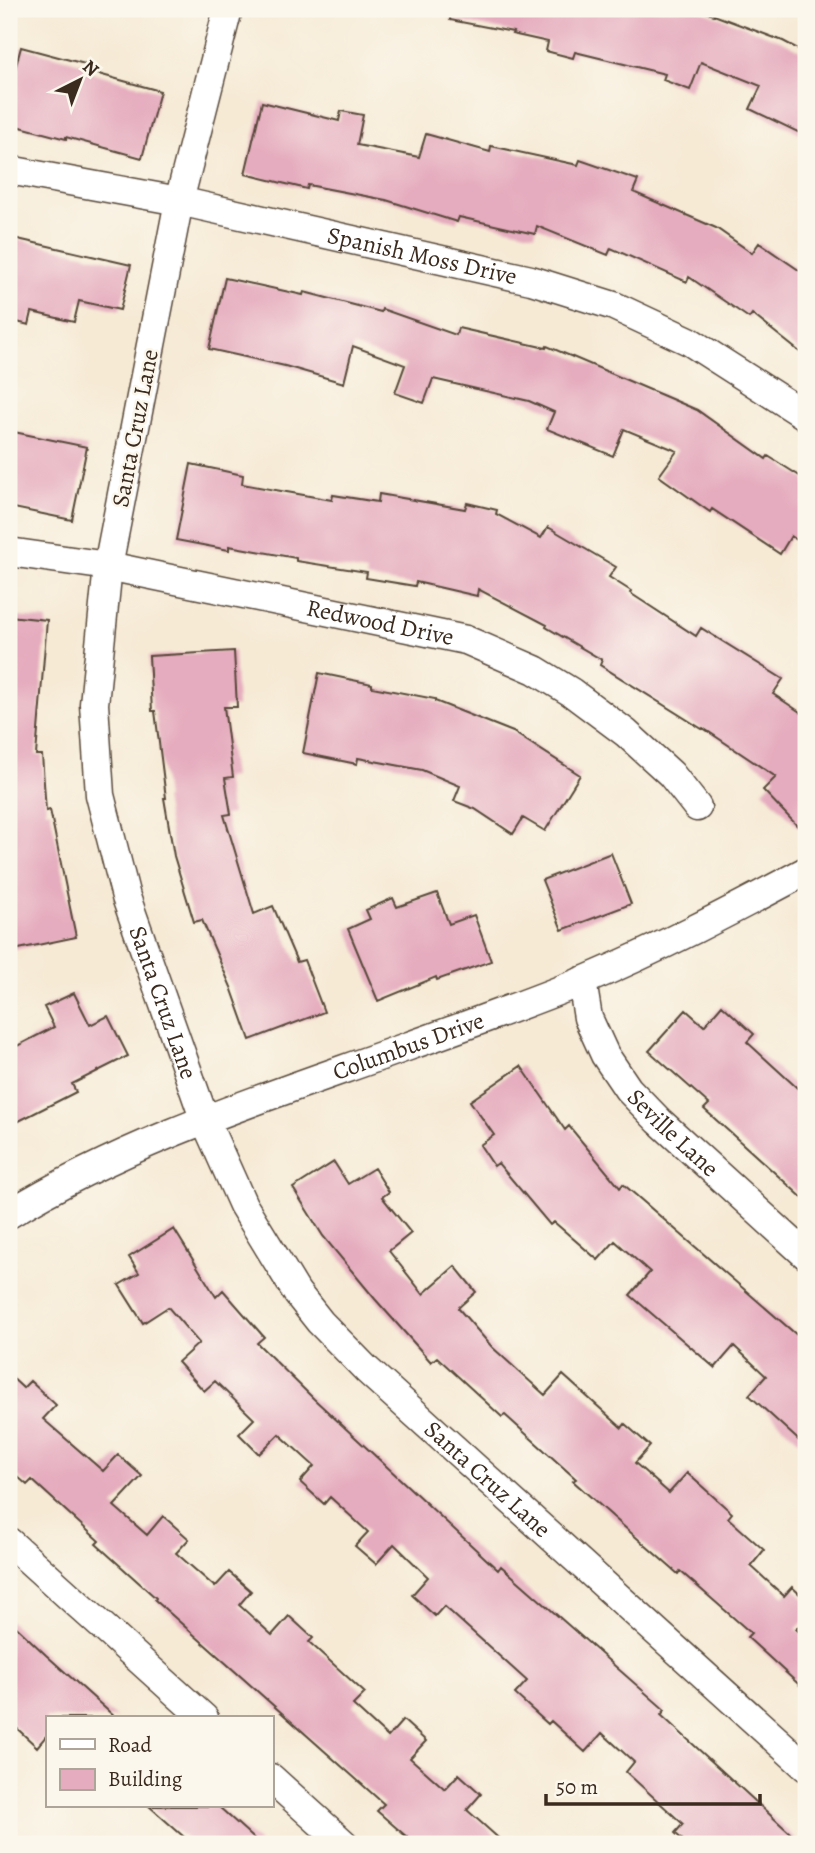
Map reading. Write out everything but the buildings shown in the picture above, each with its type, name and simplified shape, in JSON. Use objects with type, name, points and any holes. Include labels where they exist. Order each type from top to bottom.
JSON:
[{"type":"street","name":"Santa Cruz Lane","points":[[228,9],[179,201],[108,566],[94,704],[100,794],[125,897],[204,1118],[243,1205],[297,1293],[341,1344],[403,1404],[806,1767]]},
{"type":"street","name":"Spanish Moss Drive","points":[[9,170],[179,201],[531,280],[614,306],[689,341],[806,416]]},
{"type":"street","name":"Redwood Drive","points":[[9,552],[108,566],[466,640],[535,670],[626,733],[671,774],[697,807]]},
{"type":"street","name":"Columbus Drive","points":[[9,1214],[87,1171],[204,1118],[582,981],[806,871]]},
{"type":"street","name":"Seville Lane","points":[[582,981],[588,1018],[605,1055],[628,1088],[659,1121],[806,1255]]},
{"type":"street","points":[[9,1542],[202,1716]]},
{"type":"street","points":[[273,1781],[344,1844]]}]
